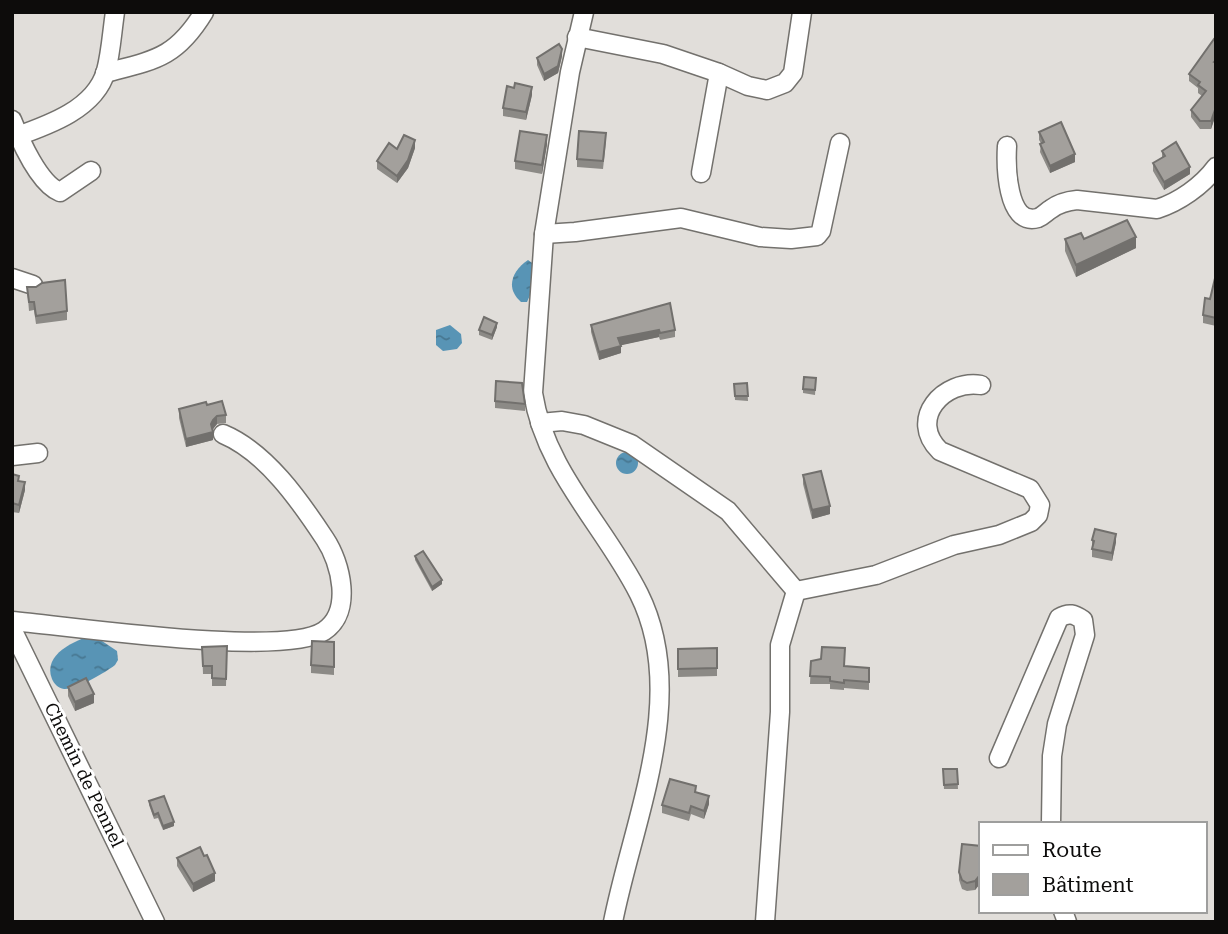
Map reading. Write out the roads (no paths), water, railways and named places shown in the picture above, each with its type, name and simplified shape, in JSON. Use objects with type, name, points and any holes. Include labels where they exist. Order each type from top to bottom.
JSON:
[{"type":"street","points":[[91,171],[60,192],[51,189],[14,131],[67,115],[97,89],[106,73],[115,12]]},
{"type":"street","points":[[106,73],[156,60],[168,54],[194,28],[204,12]]},
{"type":"street","points":[[584,12],[566,93],[544,234],[533,385],[535,410],[546,442],[639,594],[649,616],[655,647],[659,686],[654,758],[613,922]]},
{"type":"street","points":[[577,37],[663,54],[758,89],[778,87],[785,83],[794,67],[802,12]]},
{"type":"street","points":[[701,173],[719,73]]},
{"type":"street","points":[[544,234],[681,218],[760,237],[791,239],[817,236],[821,232],[840,143]]},
{"type":"street","points":[[1007,146],[1008,187],[1020,212],[1033,219],[1040,218],[1064,202],[1077,200],[1157,209],[1202,183],[1216,167]]},
{"type":"street","points":[[12,278],[33,285]]},
{"type":"street","points":[[796,591],[876,575],[954,545],[999,535],[1031,522],[1038,515],[1040,505],[1030,489],[940,450],[932,444],[928,426],[931,406],[939,396],[960,385],[981,385]]},
{"type":"street","points":[[540,423],[562,421],[584,425],[631,444],[728,511],[796,591]]},
{"type":"street","points":[[12,621],[231,641],[279,642],[308,638],[325,631],[338,617],[341,595],[341,576],[333,551],[298,499],[248,448],[223,434]]},
{"type":"street","points":[[12,456],[38,453]]},
{"type":"street","points":[[765,922],[779,712],[780,645],[796,591]]},
{"type":"street","points":[[999,758],[1059,618],[1075,614],[1083,620],[1085,635],[1057,724],[1052,756],[1051,822]]},
{"type":"street","name":"Chemin de Pennel","points":[[12,629],[155,922]]},
{"type":"water","points":[[528,260],[535,265],[534,286],[527,302],[521,302],[513,291],[512,280],[518,269]]},
{"type":"water","points":[[450,325],[461,334],[462,343],[457,349],[443,351],[436,345],[436,330]]},
{"type":"water","points":[[627,452],[637,459],[638,463],[631,473],[627,474],[617,467],[616,463],[623,453]]},
{"type":"water","points":[[93,635],[117,651],[118,660],[115,665],[76,687],[58,687],[50,670],[56,655],[78,640]]}]
